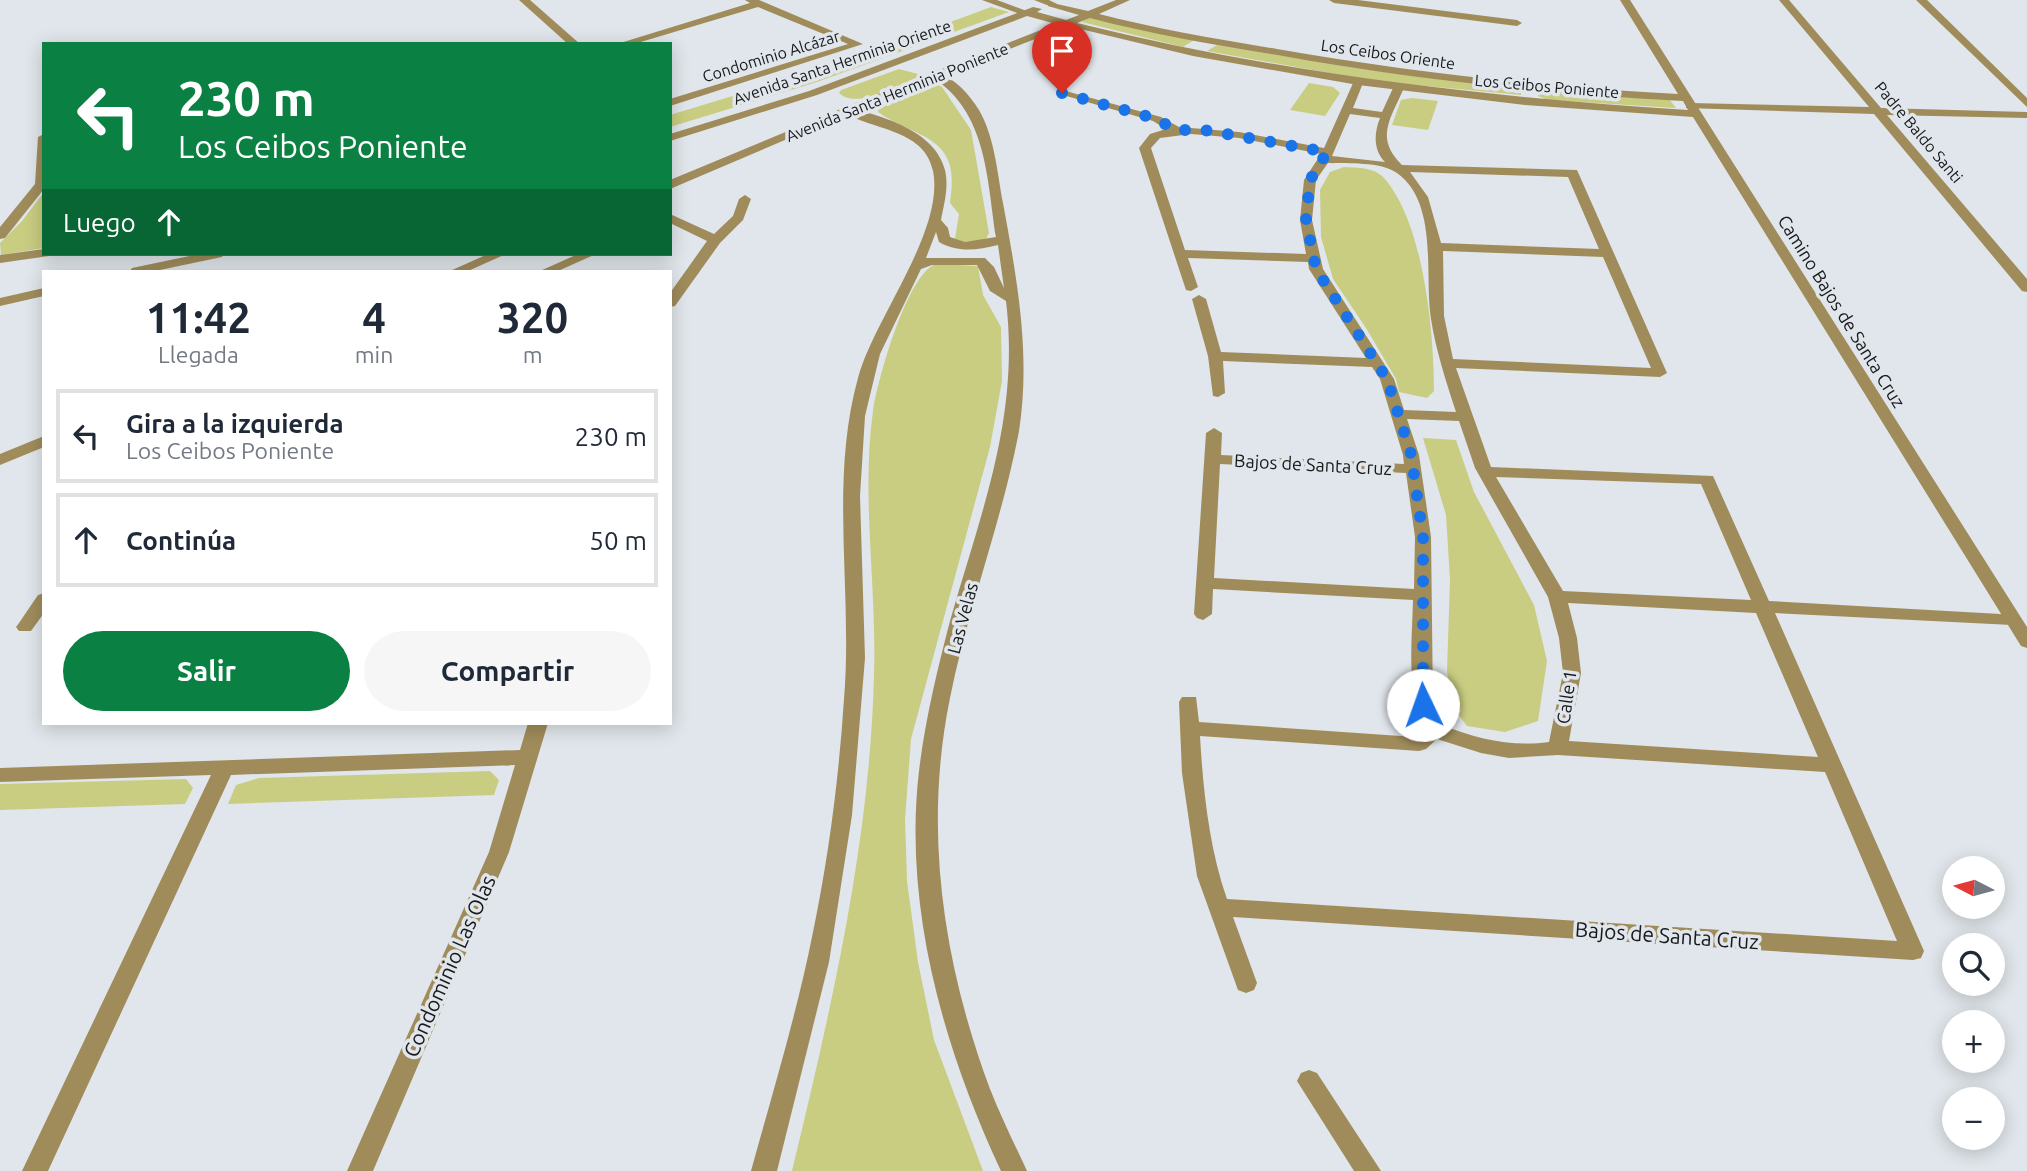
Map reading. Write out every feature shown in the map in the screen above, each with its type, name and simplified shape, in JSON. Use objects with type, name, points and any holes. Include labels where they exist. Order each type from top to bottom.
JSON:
[{"type":"street","points":[[524,0],[573,42]]},
{"type":"street","name":"Los Ceibos Poniente","points":[[987,0],[1068,24],[1197,55],[1358,83],[1521,102],[1690,106]]},
{"type":"street","name":"Los Ceibos Oriente","points":[[1039,0],[1217,42],[1359,66],[1690,106]]},
{"type":"street","name":"Avenida Santa Herminia Oriente","points":[[672,137],[902,62],[1063,0]]},
{"type":"street","name":"Avenida Santa Herminia Poniente","points":[[672,184],[847,110],[1125,0]]},
{"type":"street","points":[[1334,0],[1517,23]]},
{"type":"street","points":[[1457,0],[1464,17]]},
{"type":"street","name":"Camino Bajos de Santa Cruz","points":[[1625,0],[2027,642]]},
{"type":"street","name":"Padre Baldo Santi","points":[[1784,0],[2027,288]]},
{"type":"street","points":[[1921,0],[2027,104]]},
{"type":"street","name":"Condominio Alcázar","points":[[628,42],[754,2],[858,44],[672,102]]},
{"type":"street","points":[[1197,55],[1200,47],[1217,42]]},
{"type":"street","name":"Las Velas","points":[[902,62],[949,82],[966,101],[985,134],[1018,351],[1013,423],[939,703],[926,811],[933,916],[957,1020],[995,1133],[1014,1171]]},
{"type":"street","points":[[1190,728],[1419,744],[1434,730],[1423,705],[1421,688],[1423,537],[1413,469],[1387,379],[1316,269],[1306,220],[1310,180],[1326,156],[1358,83]]},
{"type":"street","points":[[1521,87],[1530,96],[1521,102]]},
{"type":"street","name":"Calle 1","points":[[1398,88],[1380,132],[1384,154],[1411,180],[1422,197],[1436,247],[1437,316],[1447,363],[1486,472],[1558,597],[1568,638],[1572,673],[1558,748],[1524,753],[1476,746],[1434,730]]},
{"type":"street","points":[[764,1171],[824,932],[844,797],[858,620],[853,472],[859,402],[882,330],[935,221],[941,190],[939,172],[932,154],[904,131],[847,110],[813,93]]},
{"type":"street","points":[[1062,93],[1157,119],[1175,130]]},
{"type":"street","points":[[1690,106],[2027,115]]},
{"type":"street","points":[[1346,110],[1386,116]]},
{"type":"street","points":[[1218,393],[1215,356],[1145,148],[1154,136],[1175,130],[1204,130],[1397,168],[1573,173],[1660,373],[1447,363]]},
{"type":"street","points":[[0,235],[42,183]]},
{"type":"street","points":[[672,300],[715,240],[739,217],[745,199]]},
{"type":"street","points":[[672,219],[715,240]]},
{"type":"street","points":[[935,221],[942,228],[944,239],[953,244],[972,246],[1002,239]]},
{"type":"street","points":[[1436,247],[1608,253]]},
{"type":"street","points":[[0,259],[42,253]]},
{"type":"street","points":[[1180,254],[1314,258]]},
{"type":"street","points":[[142,270],[208,256]]},
{"type":"street","points":[[459,270],[494,256]]},
{"type":"street","points":[[549,270],[584,256]]},
{"type":"street","points":[[914,267],[931,261],[980,261],[987,267],[995,288],[1012,299]]},
{"type":"street","points":[[0,302],[42,292]]},
{"type":"street","points":[[1215,356],[1377,363]]},
{"type":"street","points":[[1399,414],[1465,417]]},
{"type":"street","name":"Bajos de Santa Cruz","points":[[1203,614],[1214,433]]},
{"type":"street","points":[[0,460],[42,442]]},
{"type":"street","name":"Bajos de Santa Cruz","points":[[1212,458],[1413,469]]},
{"type":"street","name":"Bajos de Santa Cruz","points":[[1219,907],[1913,951],[1707,479],[1486,472]]},
{"type":"street","points":[[1205,583],[1422,594]]},
{"type":"street","points":[[1558,597],[2012,619]]},
{"type":"street","points":[[25,627],[42,602]]},
{"type":"street","points":[[1189,702],[1192,774],[1208,876],[1246,983]]},
{"type":"street","name":"Condominio Las Olas","points":[[360,1171],[499,852],[537,725]]},
{"type":"street","points":[[1558,748],[1831,765]]},
{"type":"street","points":[[0,775],[529,757]]},
{"type":"street","points":[[35,1171],[225,767]]},
{"type":"street","points":[[1308,1081],[1368,1171]]},
{"type":"green space","points":[[991,7],[1009,12],[817,82],[672,126],[672,114],[832,66]]},
{"type":"green space","points":[[1090,17],[1194,40],[1183,47],[1082,22]]},
{"type":"green space","points":[[1217,45],[1355,68],[1509,88],[1521,92],[1521,95],[1374,81],[1207,51]]},
{"type":"green space","points":[[899,69],[918,74],[916,78],[866,98],[847,98],[839,93],[841,90]]},
{"type":"green space","points":[[934,83],[942,87],[971,130],[989,233],[985,241],[963,242],[955,239],[959,214],[950,203],[952,180],[943,151],[934,142],[878,112],[879,105]]},
{"type":"green space","points":[[1309,83],[1333,87],[1340,93],[1325,116],[1290,110]]},
{"type":"green space","points":[[1542,92],[1670,100],[1676,108],[1548,100],[1538,96]]},
{"type":"green space","points":[[1412,98],[1438,101],[1428,130],[1392,125],[1401,100]]},
{"type":"green space","points":[[1344,167],[1366,169],[1380,174],[1398,198],[1409,222],[1429,310],[1434,391],[1427,398],[1399,392],[1396,379],[1333,279],[1321,237],[1320,190],[1330,172]]},
{"type":"green space","points":[[42,195],[42,248],[1,255],[0,243],[22,221]]},
{"type":"green space","points":[[937,264],[978,266],[983,295],[1001,327],[1002,381],[990,447],[911,739],[905,820],[907,881],[918,962],[934,1040],[983,1171],[792,1171],[834,987],[857,863],[865,801],[874,675],[869,510],[873,411],[887,353],[905,306],[915,285],[926,271]]},
{"type":"green space","points":[[1423,438],[1456,440],[1474,492],[1534,605],[1547,661],[1538,721],[1505,732],[1467,726],[1452,706],[1447,671],[1450,580],[1446,515]]},
{"type":"green space","points":[[490,771],[499,780],[494,795],[228,804],[236,785],[259,778]]},
{"type":"green space","points":[[186,779],[193,788],[185,804],[0,810],[0,784]]},
{"type":"route","points":[[1062,93],[1157,119],[1175,130],[1204,130],[1327,152],[1310,180],[1306,220],[1316,269],[1387,379],[1411,454],[1423,537],[1423,705]]}]
